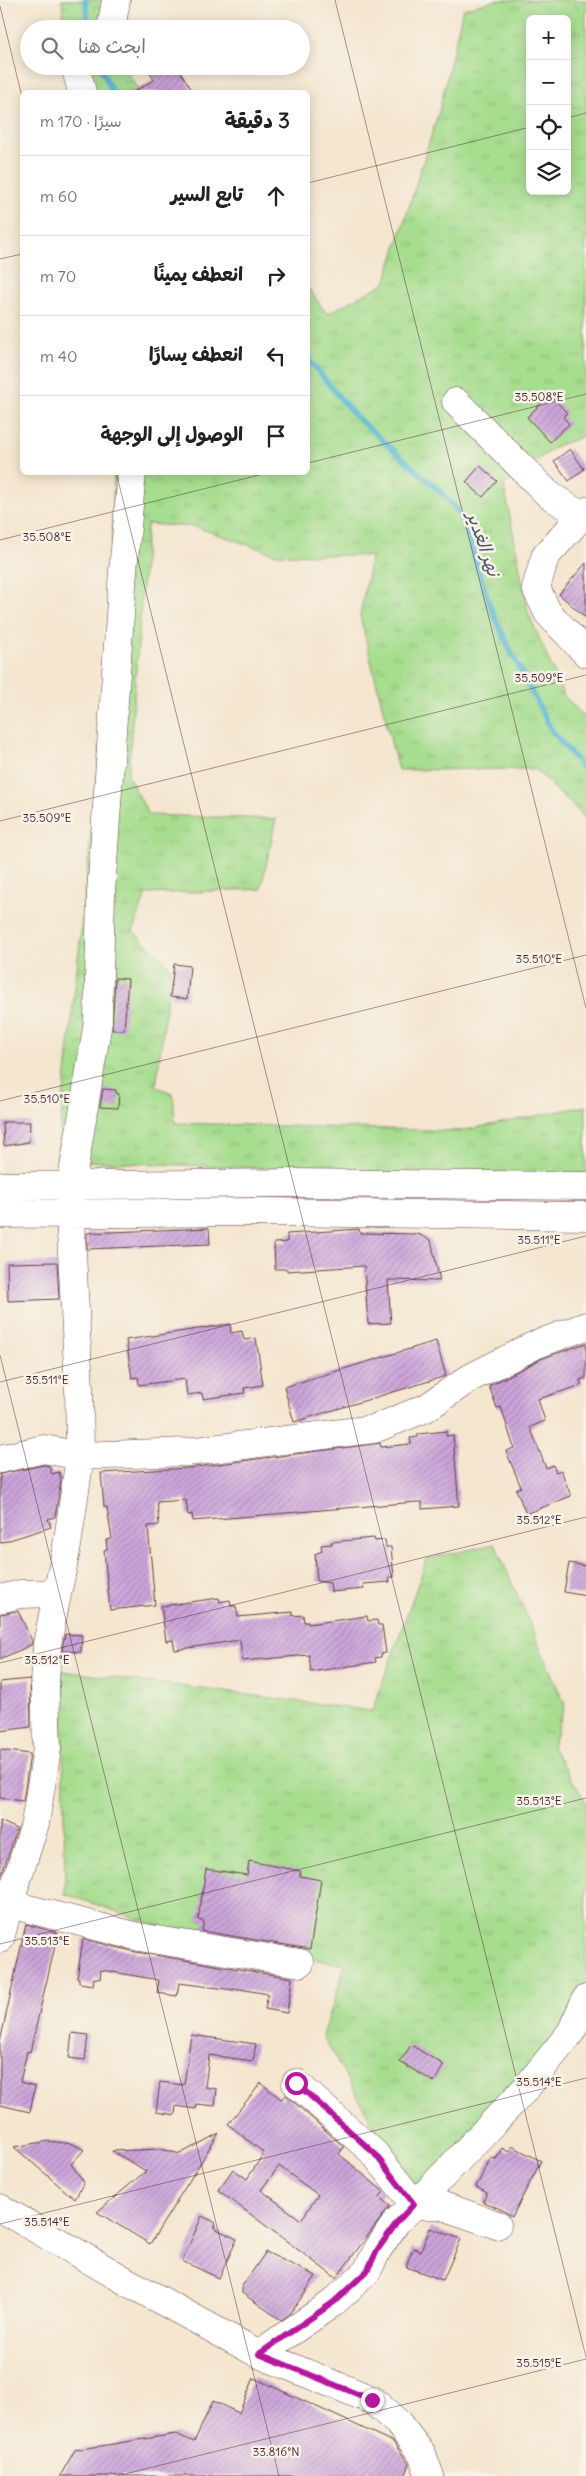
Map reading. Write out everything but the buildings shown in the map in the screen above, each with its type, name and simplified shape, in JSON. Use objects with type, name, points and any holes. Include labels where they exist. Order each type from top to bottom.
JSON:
[{"type":"street","points":[[113,20],[116,0]]},
{"type":"street","points":[[77,75],[81,90]]},
{"type":"street","points":[[456,402],[548,494],[583,514],[545,557],[536,588],[548,613],[586,653]]},
{"type":"street","points":[[0,1939],[8,1904],[37,1815],[47,1749],[45,1686],[47,1644],[67,1546],[80,1456],[79,1388],[70,1214],[71,1186],[98,1022],[101,893],[122,571],[132,475]]},
{"type":"street","points":[[0,1186],[320,1182],[586,1186]]},
{"type":"street","points":[[0,1214],[269,1212],[586,1216]]},
{"type":"street","points":[[0,1459],[44,1449],[80,1456],[187,1452],[374,1429],[426,1408],[470,1378],[535,1345],[586,1326]]},
{"type":"street","points":[[0,1599],[20,1594],[56,1593]]},
{"type":"street","points":[[8,1904],[139,1937],[300,1963]]},
{"type":"street","points":[[259,2354],[334,2302],[367,2271],[378,2249],[398,2221],[526,2088],[571,2032],[586,1999]]},
{"type":"street","points":[[296,2083],[374,2153],[414,2204],[440,2205],[497,2225]]},
{"type":"street","points":[[0,2208],[130,2284],[259,2354],[372,2400],[398,2423],[422,2454],[430,2476]]},
{"type":"green space","points":[[62,0],[115,0],[117,20],[63,20]]},
{"type":"green space","points":[[496,0],[586,0],[586,435],[555,447],[504,485],[528,612],[564,696],[586,719],[586,819],[535,769],[398,770],[360,616],[371,556],[275,554],[196,527],[147,524],[128,776],[149,815],[276,819],[261,889],[146,894],[133,931],[171,968],[156,1087],[173,1093],[175,1123],[460,1131],[586,1106],[586,1181],[57,1160],[108,672],[114,475],[310,475],[310,291],[327,314],[385,283],[440,108],[463,9]]},
{"type":"green space","points":[[81,75],[129,75],[139,90],[89,90]]},
{"type":"green space","points":[[495,1544],[565,1705],[552,1747],[586,1802],[586,2031],[515,2119],[427,2218],[323,2036],[345,1965],[192,1937],[65,1894],[62,1671],[372,1711],[427,1559]]},
{"type":"waterway","name":"نهر الغدير","points":[[85,0],[88,20]]},
{"type":"waterway","name":"نهر الغدير","points":[[104,75],[111,90]]},
{"type":"waterway","name":"نهر الغدير","points":[[310,361],[355,416],[442,493],[457,510],[465,526],[490,606],[510,650],[552,731],[586,772]]},
{"type":"route","points":[[296,2083],[374,2153],[402,2186],[414,2204],[398,2221],[378,2249],[367,2271],[334,2302],[259,2354],[372,2400]]}]
